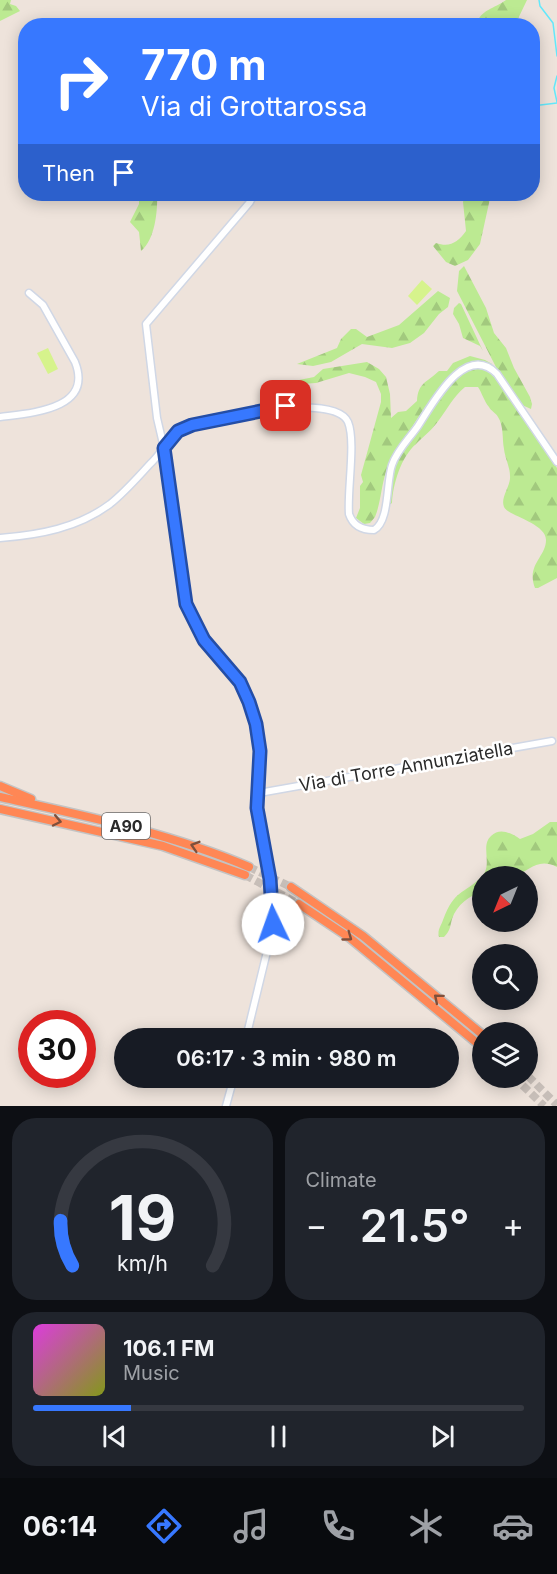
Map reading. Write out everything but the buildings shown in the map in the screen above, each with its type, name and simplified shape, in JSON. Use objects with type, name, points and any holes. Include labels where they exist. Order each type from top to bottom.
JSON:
[{"type":"highway","points":[[0,786],[65,812]]},
{"type":"highway","name":"A90","points":[[0,797],[149,831],[210,850],[247,871],[111,832],[2,809]]},
{"type":"highway","points":[[291,887],[363,936],[472,1026]]},
{"type":"highway","points":[[299,904],[350,938],[472,1039]]},
{"type":"street","points":[[249,1028],[273,924],[270,879],[257,808],[260,751],[258,733],[249,702],[235,675],[204,640],[186,604],[146,324],[250,201]]},
{"type":"street","points":[[0,417],[38,411],[61,404],[70,397],[78,382],[75,362],[43,305],[29,293]]},
{"type":"street","points":[[0,538],[34,535],[54,530],[101,510],[126,490],[178,431],[192,425],[286,406],[334,411],[345,418],[351,432],[348,508],[351,519],[360,528],[374,530],[382,523],[388,482],[399,450],[411,436],[441,390],[466,368],[477,364],[487,366],[497,374],[557,462]]},
{"type":"street","name":"Via di Torre Annunziatella","points":[[259,793],[552,741]]},
{"type":"street","points":[[226,1106],[231,1088]]},
{"type":"green space","points":[[0,0],[11,0],[10,4],[16,6],[20,11],[0,21]]},
{"type":"green space","points":[[506,0],[527,0],[518,18],[480,18],[485,12]]},
{"type":"green space","points":[[139,201],[157,201],[150,240],[141,251],[139,232],[130,222]]},
{"type":"green space","points":[[489,201],[480,244],[468,260],[455,266],[446,262],[433,246],[436,243],[445,245],[453,243],[466,231],[463,202]]},
{"type":"green space","points":[[464,266],[486,308],[494,333],[506,348],[530,397],[531,409],[522,405],[514,397],[457,291],[459,271]]},
{"type":"green space","points":[[422,280],[432,289],[417,305],[408,296]]},
{"type":"green space","points":[[438,291],[450,298],[448,307],[439,314],[424,333],[410,343],[392,348],[362,344],[331,362],[313,366],[297,364],[337,348],[341,339],[351,329],[356,329],[367,337],[399,325]]},
{"type":"green space","points":[[459,303],[483,351],[480,346],[463,338],[453,314],[454,308]]},
{"type":"green space","points":[[48,348],[58,369],[48,374],[37,353]]},
{"type":"green space","points":[[470,356],[492,364],[478,362],[467,365],[445,383],[435,395],[394,454],[386,472],[375,517],[370,523],[364,524],[356,518],[360,508],[360,486],[363,482],[361,475],[381,402],[381,394],[376,382],[349,373],[316,383],[301,384],[299,380],[314,377],[323,369],[367,362],[379,369],[386,377],[390,394],[391,418],[398,412],[406,411],[417,401],[421,387],[439,371],[447,371],[453,363]]},
{"type":"green space","points":[[484,367],[495,376],[557,468],[557,578],[538,588],[535,588],[533,573],[546,540],[544,534],[534,524],[512,514],[504,507],[503,499],[510,476],[501,424],[487,405],[478,387],[465,387],[434,427],[411,449],[399,471],[392,503],[389,505],[393,467],[400,453],[452,379],[467,369]]},
{"type":"green space","points":[[550,822],[557,822],[557,867],[550,864],[486,866],[488,840],[494,833],[502,831],[520,839],[533,834]]},
{"type":"green space","points":[[472,884],[472,896],[460,905],[454,914],[448,933],[444,937],[439,937],[438,932],[447,910],[451,902]]},
{"type":"waterway","points":[[539,0],[540,6],[553,23],[557,56]]},
{"type":"waterway","points":[[557,76],[554,88],[557,102]]},
{"type":"waterway","points":[[540,105],[557,103]]},
{"type":"tunnel","points":[[249,867],[291,887]]},
{"type":"tunnel","points":[[245,875],[299,904]]},
{"type":"tunnel","points":[[538,1086],[557,1105]]},
{"type":"tunnel","points":[[525,1088],[544,1106]]},
{"type":"route","points":[[273,924],[270,879],[257,808],[260,751],[254,713],[240,682],[204,640],[186,604],[164,448],[178,431],[192,425],[286,406]]}]
